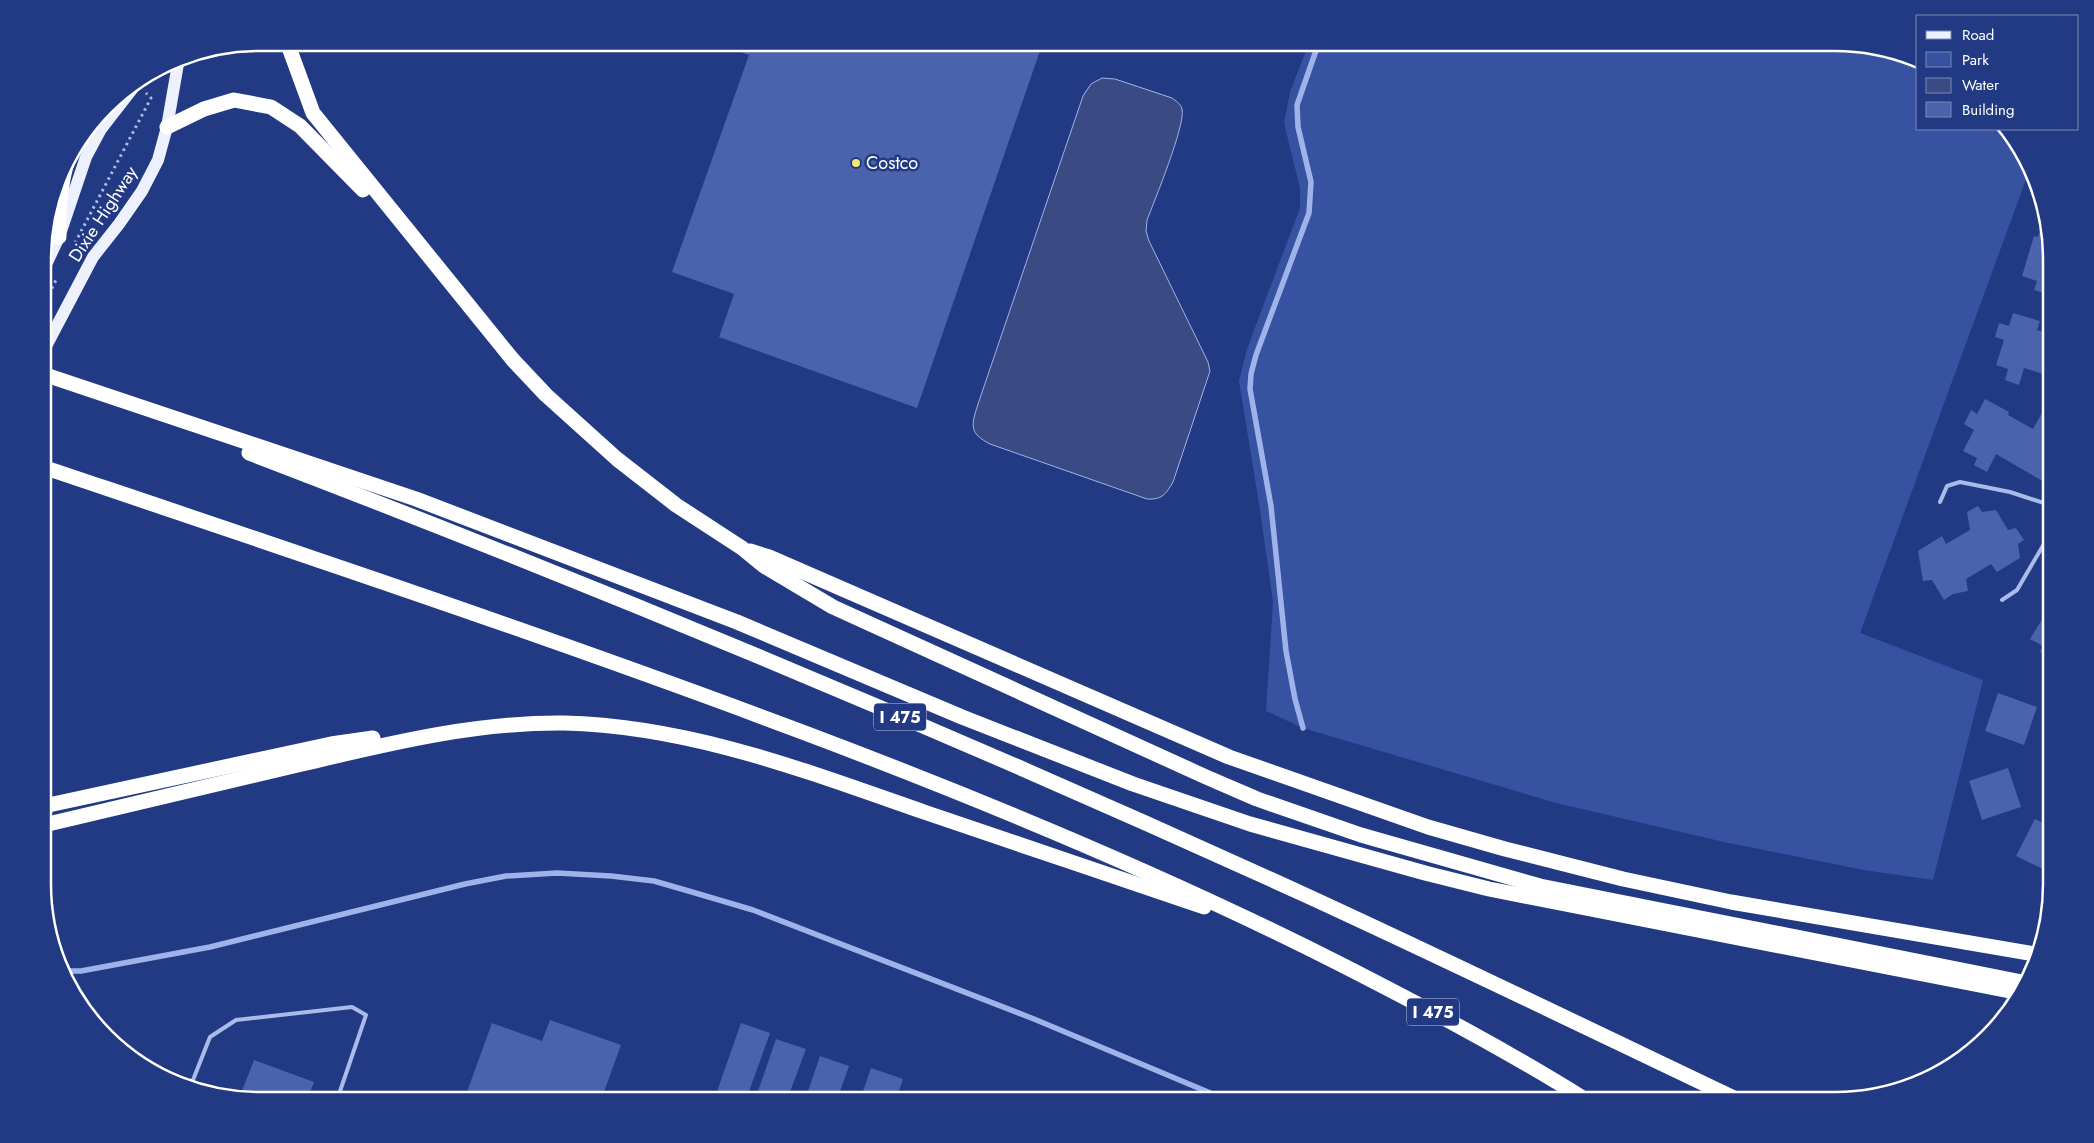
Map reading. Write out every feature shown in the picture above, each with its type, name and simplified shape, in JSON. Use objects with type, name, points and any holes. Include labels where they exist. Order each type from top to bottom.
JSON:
[{"type":"highway","points":[[290,51],[314,113],[429,258],[513,360],[546,395],[617,459],[676,505],[742,548],[764,566],[833,607],[1206,777],[1257,799],[1343,829],[1540,886],[2018,981]]},
{"type":"highway","points":[[167,127],[204,109],[234,100],[271,107],[300,126],[429,258]]},
{"type":"highway","points":[[58,204],[59,237]]},
{"type":"highway","points":[[51,379],[416,499],[738,622],[1073,762],[1250,824],[1489,889],[2013,992]]},
{"type":"highway","name":"I 475","points":[[51,379],[253,454],[565,577],[927,728],[1298,892],[1446,960],[1721,1092]]},
{"type":"highway","name":"I 475","points":[[51,469],[495,620],[678,685],[900,769],[1038,824],[1276,932],[1429,1010],[1534,1067],[1573,1092]]},
{"type":"highway","points":[[742,548],[769,557],[1229,757],[1428,827],[1505,850],[1623,880],[1731,902],[2031,953]]},
{"type":"highway","points":[[51,804],[331,744],[398,735],[506,726],[562,723],[617,726],[672,734],[726,746],[806,770],[1276,932]]},
{"type":"highway","points":[[51,823],[370,748],[451,732]]},
{"type":"main road","name":"Dixie Highway","points":[[51,336],[93,257],[120,224],[142,191],[158,160],[167,127],[177,68]]},
{"type":"main road","name":"Dixie Highway","points":[[52,252],[59,237],[86,157],[101,128],[118,107]]},
{"type":"lane","points":[[1940,502],[1947,486],[1960,482],[2010,492],[2043,503]]},
{"type":"lane","points":[[2002,600],[2017,590],[2043,544]]},
{"type":"lane","points":[[193,1081],[210,1037],[236,1020],[352,1007],[366,1015],[339,1092]]},
{"type":"path","points":[[71,251],[151,98]]},
{"type":"path","points":[[51,290],[58,276]]},
{"type":"green space","points":[[1306,51],[1835,51],[1875,55],[1916,68],[1916,130],[1998,130],[2000,133],[2015,155],[2026,179],[1860,633],[1983,680],[1933,880],[1864,870],[1724,842],[1556,803],[1303,728],[1266,711],[1273,602],[1239,381],[1247,349],[1300,208],[1300,188],[1284,123],[1290,92]]},
{"type":"water","points":[[1102,78],[1115,79],[1172,98],[1182,109],[1179,130],[1169,163],[1147,220],[1146,231],[1149,241],[1208,362],[1210,371],[1173,482],[1163,495],[1152,499],[1147,499],[990,444],[978,436],[973,423],[1083,96],[1091,84]]},
{"type":"building","name":"Costco","points":[[737,51],[1040,51],[917,408],[719,337],[734,294],[672,272],[749,55]]},
{"type":"building","points":[[2041,229],[2043,293],[2034,290],[2037,281],[2022,276],[2034,236],[2038,237]]},
{"type":"building","points":[[2013,313],[2040,321],[2037,330],[2043,332],[2043,374],[2024,368],[2019,385],[2005,380],[2008,369],[1996,365],[2004,340],[1995,337],[1999,323],[2009,326]]},
{"type":"building","points":[[1985,399],[2009,412],[2008,415],[2033,429],[2043,411],[2043,481],[1996,454],[1987,472],[1974,465],[1977,458],[1963,451],[1974,430],[1964,424],[1971,410],[1977,414]]},
{"type":"building","points":[[1978,506],[1982,512],[1996,510],[2008,530],[2016,528],[2024,540],[2018,544],[2020,558],[1997,572],[1991,564],[1966,579],[1968,591],[1953,594],[1944,600],[1932,580],[1923,581],[1918,551],[1942,536],[1946,544],[1970,530],[1967,512]]},
{"type":"building","points":[[2043,618],[2043,646],[2030,639]]},
{"type":"building","points":[[1998,693],[2037,707],[2024,745],[1985,731]]},
{"type":"building","points":[[2008,768],[2021,807],[1982,820],[1969,781]]},
{"type":"building","points":[[2035,819],[2043,823],[2043,869],[2016,856]]},
{"type":"building","points":[[550,1020],[621,1045],[604,1092],[467,1092],[492,1023],[542,1041]]},
{"type":"building","points":[[741,1023],[770,1033],[749,1092],[717,1092]]},
{"type":"building","points":[[776,1039],[806,1049],[790,1092],[758,1092]]},
{"type":"building","points":[[820,1056],[849,1066],[840,1092],[808,1092]]},
{"type":"building","points":[[254,1060],[314,1082],[310,1092],[242,1091]]},
{"type":"building","points":[[871,1068],[903,1079],[899,1092],[863,1092]]},
{"type":"waterway","points":[[1303,728],[1295,699],[1286,651],[1271,506],[1250,389],[1251,374],[1256,355],[1309,213],[1311,182],[1298,127],[1297,105],[1316,51]]},
{"type":"waterway","points":[[71,971],[81,971],[210,947],[465,884],[506,876],[557,873],[611,876],[654,881],[753,910],[1034,1019],[1208,1092]]},
{"type":"place","name":"Costco","points":[[856,163]]}]
